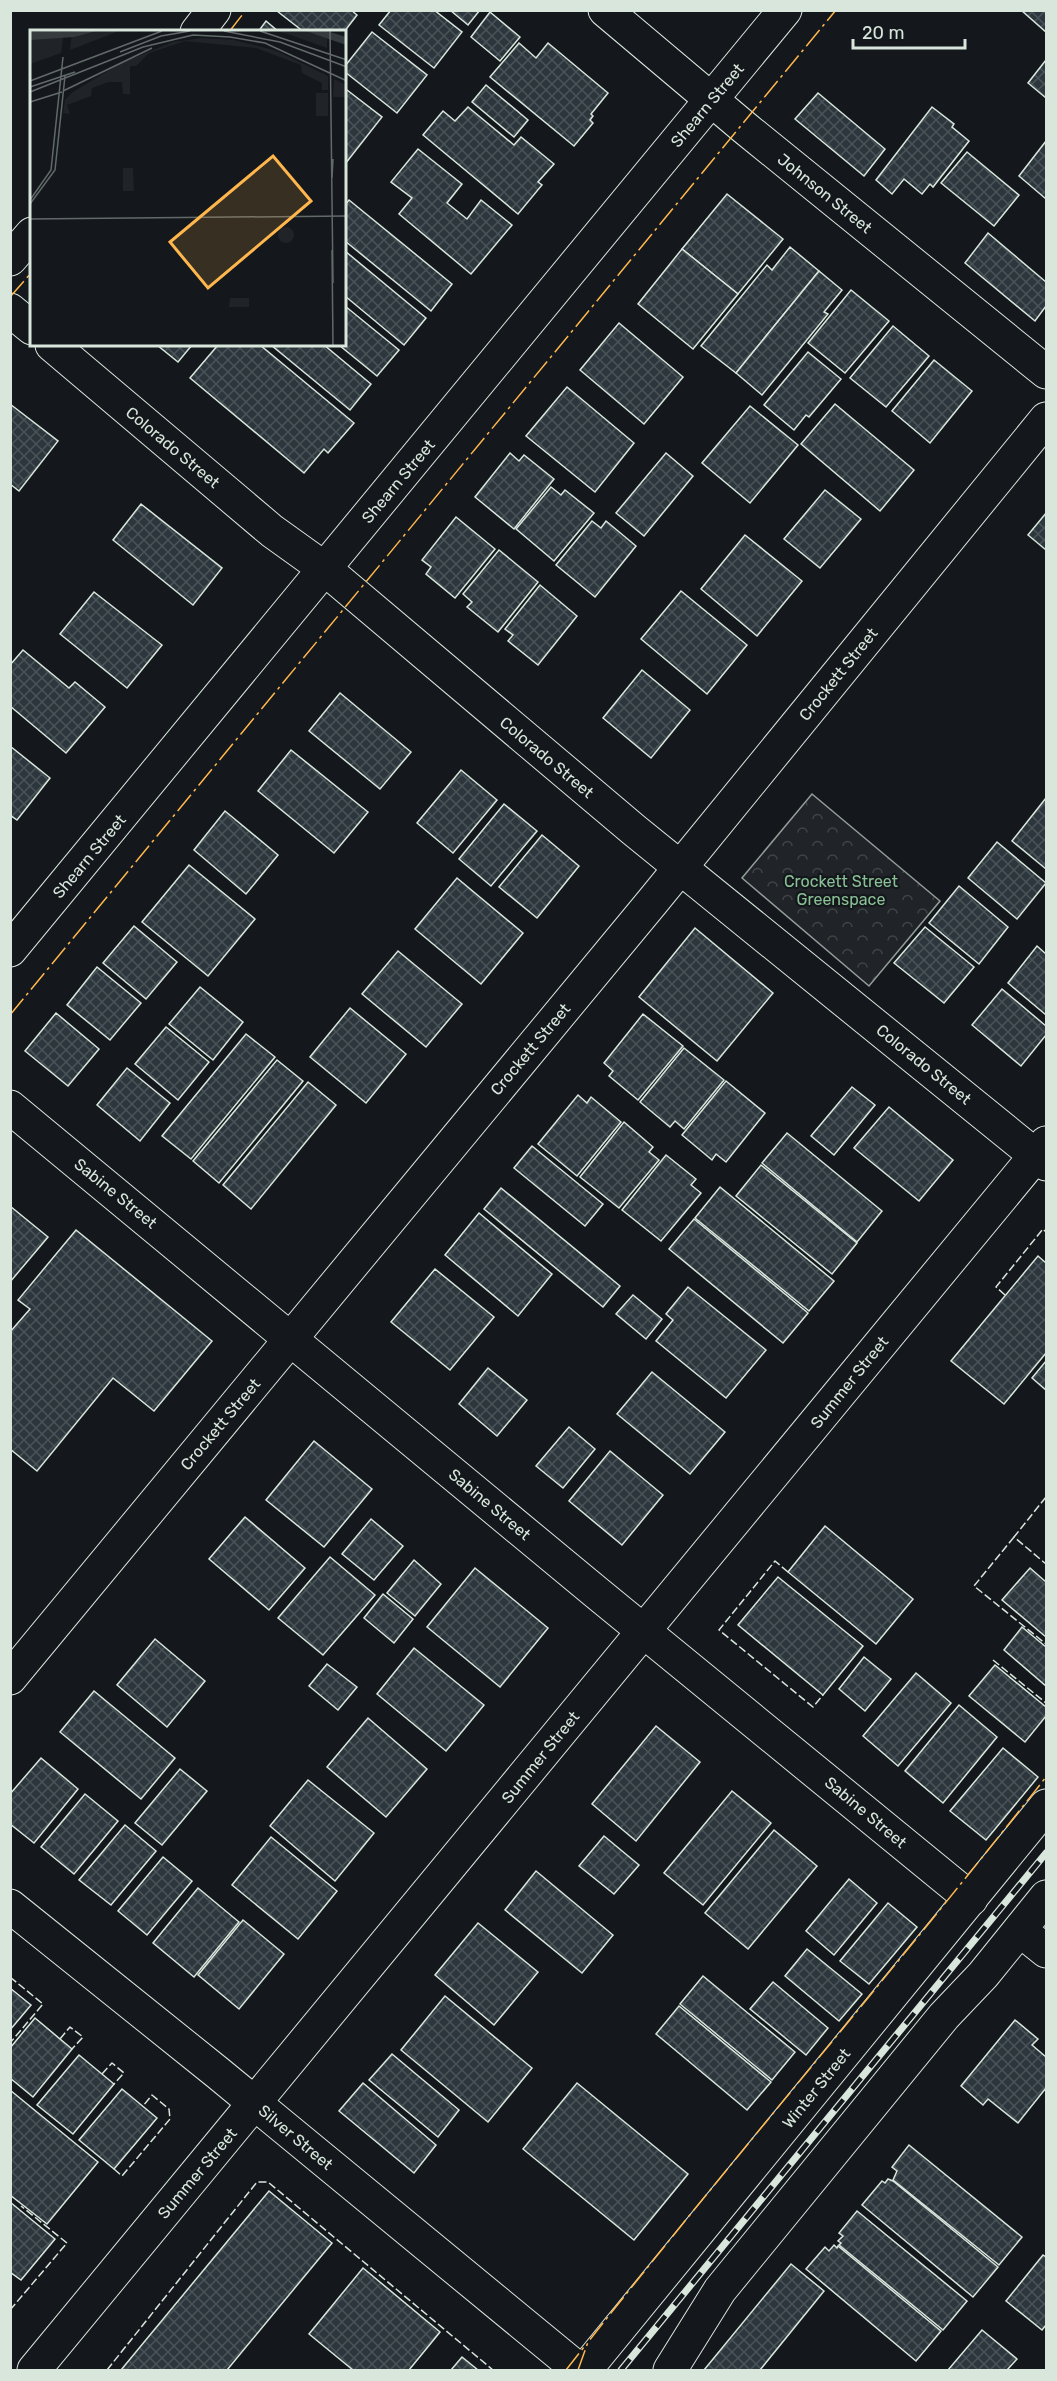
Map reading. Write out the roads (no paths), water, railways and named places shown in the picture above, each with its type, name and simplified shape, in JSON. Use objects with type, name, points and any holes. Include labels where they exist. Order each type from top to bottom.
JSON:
[{"type":"street","points":[[199,30],[214,10]]},
{"type":"street","name":"Johnson Street","points":[[605,10],[711,100],[1047,372]]},
{"type":"street","name":"Shearn Street","points":[[10,950],[785,10]]},
{"type":"street","points":[[10,259],[30,236]]},
{"type":"street","points":[[10,310],[30,326]]},
{"type":"street","name":"Colorado Street","points":[[53,346],[272,531],[325,569],[680,867],[1043,1154]]},
{"type":"street","name":"Crockett Street","points":[[10,1678],[1047,419]]},
{"type":"street","name":"Sabine Street","points":[[10,1107],[971,1899]]},
{"type":"street","name":"Summer Street","points":[[34,2370],[645,1630],[1043,1154]]},
{"type":"street","name":"Winter Street","points":[[585,2370],[1047,1806]]},
{"type":"street","points":[[670,2370],[720,2290],[944,2016],[983,1975],[1047,1897]]},
{"type":"street","name":"Silver Street","points":[[10,1906],[255,2103],[579,2370]]},
{"type":"street","points":[[1020,1930],[1047,1951]]},
{"type":"railway","points":[[621,2370],[1046,1853]]},
{"type":"park label","name":"Crockett Street Greenspace","points":[[841,890]]}]
